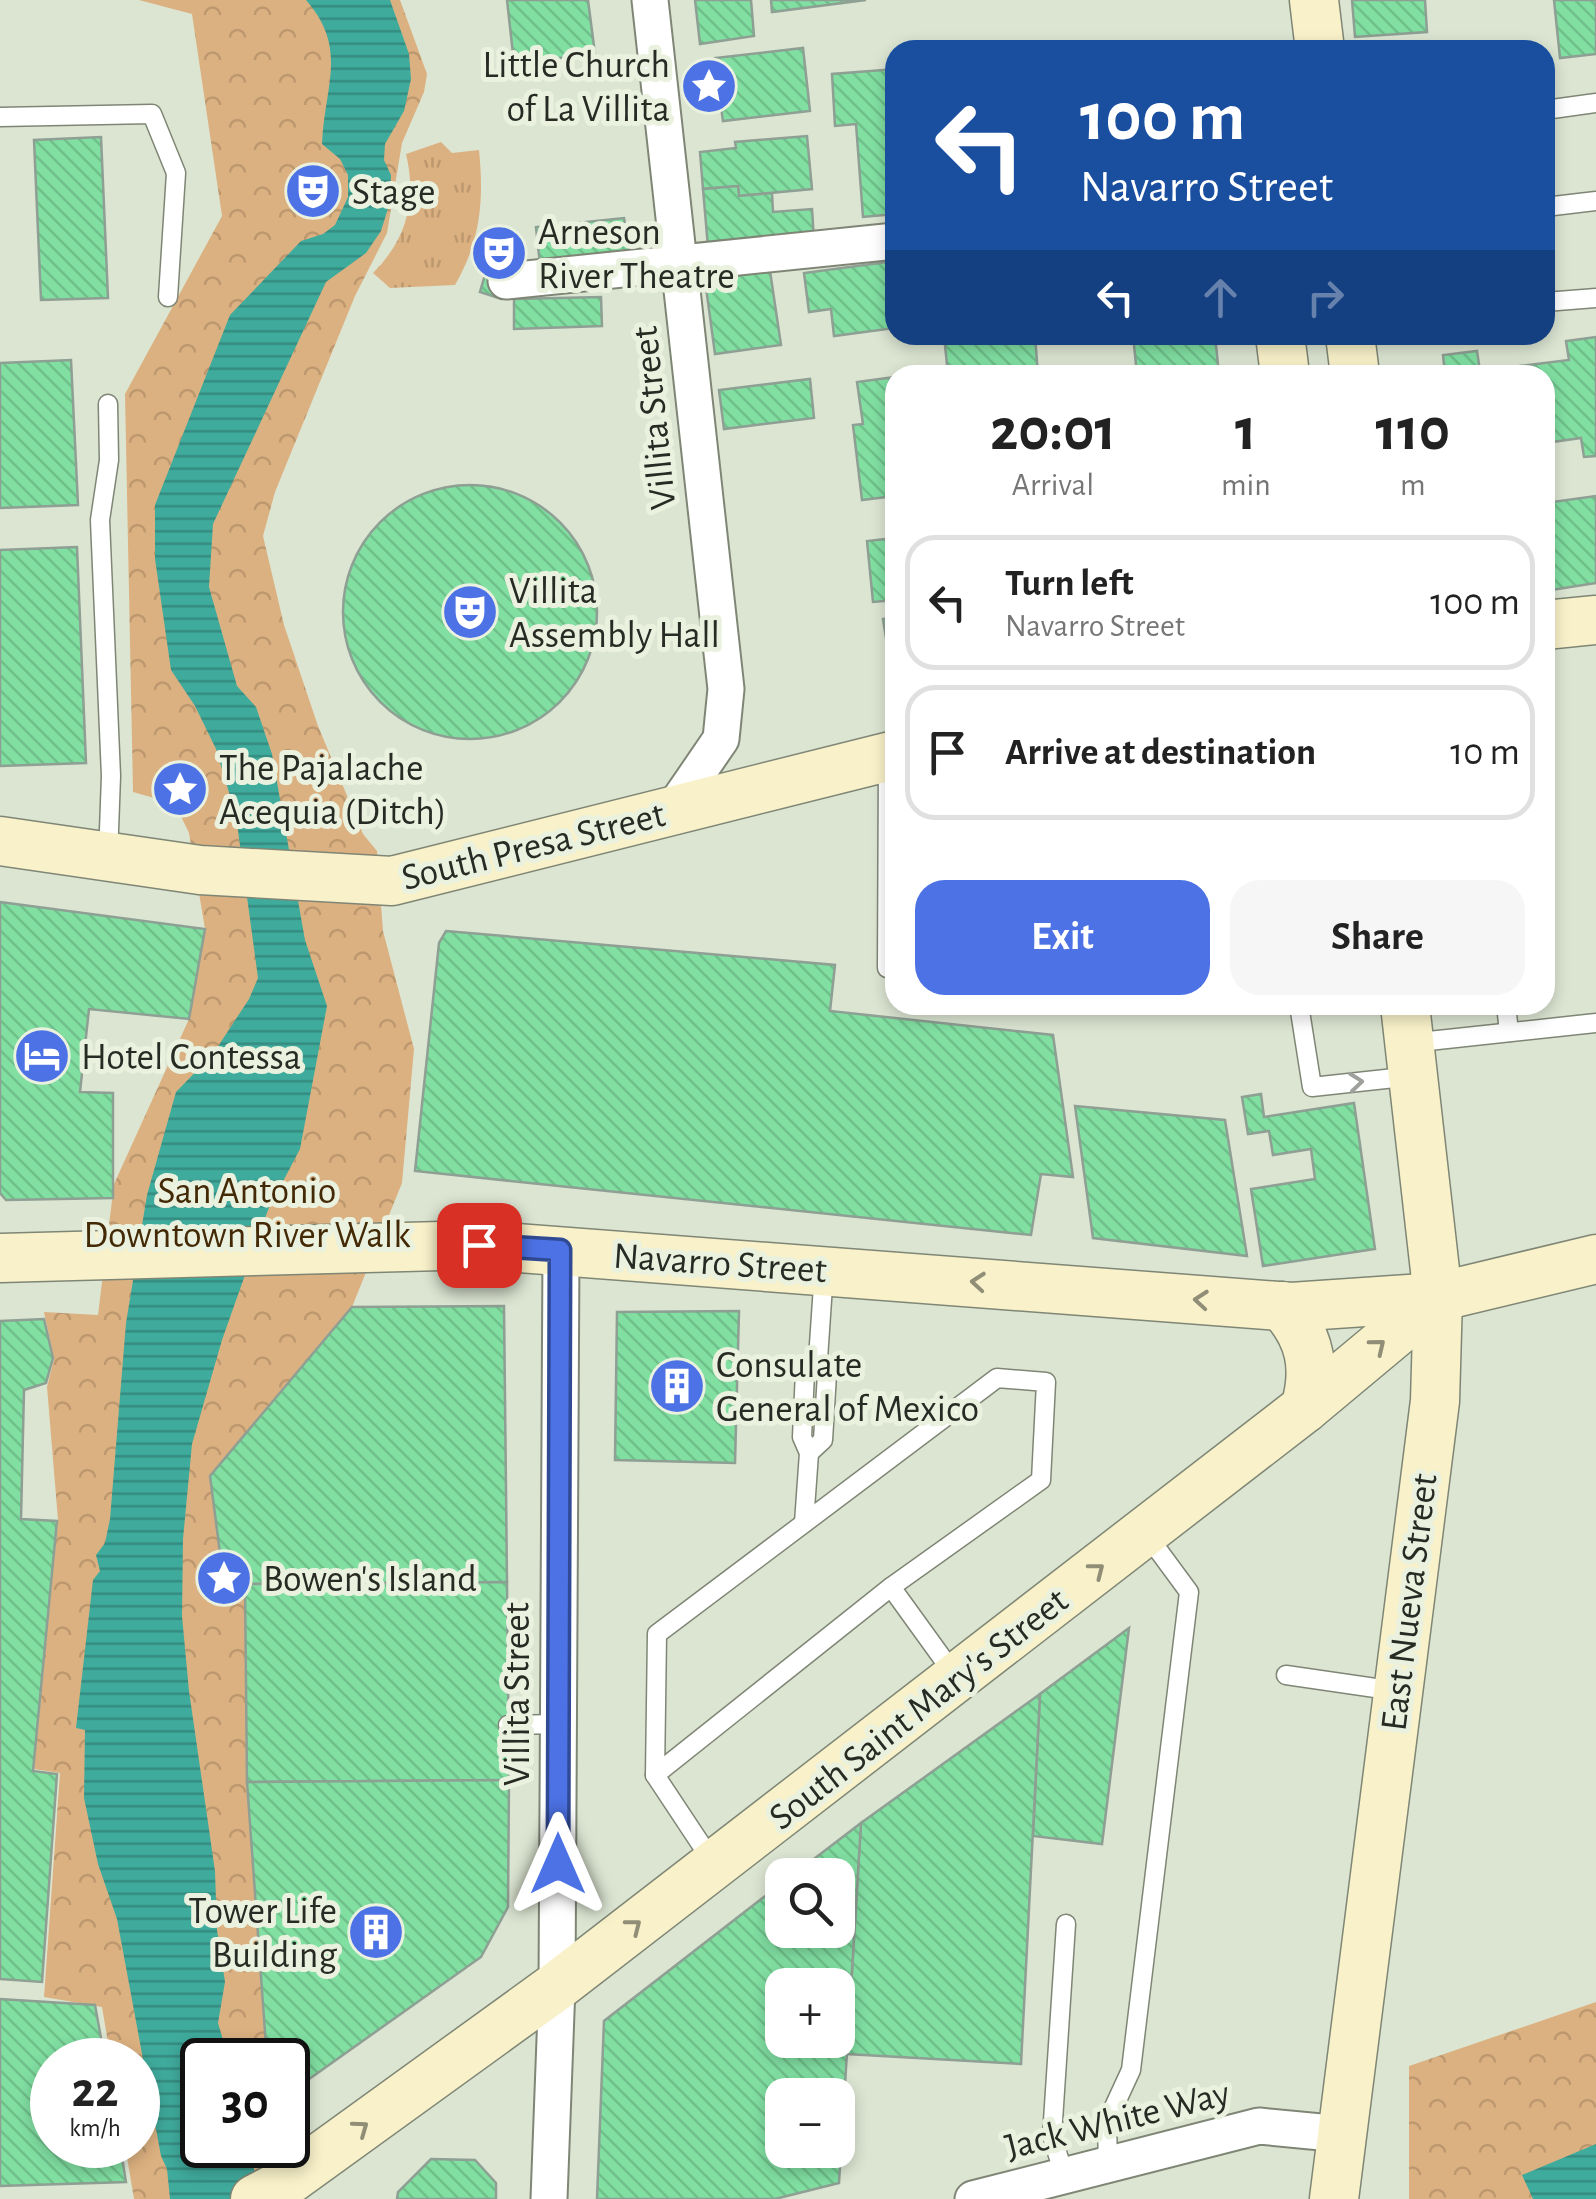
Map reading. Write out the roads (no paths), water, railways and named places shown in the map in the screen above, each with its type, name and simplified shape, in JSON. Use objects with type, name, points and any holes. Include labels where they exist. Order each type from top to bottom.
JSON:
[{"type":"main road","points":[[1314,0],[1319,40]]},
{"type":"main road","points":[[1555,624],[1596,620]]},
{"type":"main road","name":"South Presa Street","points":[[0,841],[166,866],[392,881],[885,758]]},
{"type":"main road","name":"East Nueva Street","points":[[1334,2199],[1436,1401],[1438,1297],[1410,1041]]},
{"type":"main road","name":"Navarro Street","points":[[0,1258],[479,1245],[1282,1306],[1438,1297]]},
{"type":"main road","name":"South Saint Mary's Street","points":[[268,2192],[557,1986],[1305,1408],[1438,1297],[1596,1258]]},
{"type":"main road","points":[[1282,1306],[1294,1320],[1310,1353],[1312,1372],[1305,1408]]},
{"type":"street","name":"Villita Street","points":[[650,0],[726,689],[721,738],[671,812]]},
{"type":"street","points":[[506,281],[885,242]]},
{"type":"street","name":"Villita Street","points":[[549,2199],[557,1986],[560,1250]]},
{"type":"street","name":"Jack White Way","points":[[974,2199],[1260,2126],[1342,2134]]},
{"type":"lane","points":[[1555,109],[1596,103]]},
{"type":"lane","points":[[0,118],[152,114],[176,173],[168,296]]},
{"type":"lane","points":[[1555,206],[1596,201]]},
{"type":"lane","points":[[1555,301],[1596,298]]},
{"type":"lane","points":[[108,404],[109,460],[100,520],[111,776],[108,858]]},
{"type":"lane","points":[[1301,1015],[1312,1087],[1410,1041],[1596,1023]]},
{"type":"lane","points":[[1507,1015],[1509,1032]]},
{"type":"lane","points":[[804,1523],[809,1453],[802,1437],[805,1372],[818,1359],[824,1270]]},
{"type":"lane","points":[[655,1776],[891,1587],[1041,1480],[1046,1382],[997,1378],[657,1634],[655,1776],[715,1864]]},
{"type":"lane","points":[[1108,2166],[1107,2122],[1131,2070],[1189,1592],[1145,1532]]},
{"type":"lane","points":[[891,1587],[956,1678]]},
{"type":"lane","points":[[1286,1675],[1397,1691]]},
{"type":"lane","points":[[508,1724],[558,1724]]},
{"type":"lane","points":[[1065,2178],[1052,2136],[1066,1924]]},
{"type":"water","points":[[306,0],[390,0],[409,54],[411,79],[404,111],[385,144],[384,160],[391,175],[390,202],[381,231],[366,253],[326,282],[213,524],[209,587],[237,686],[256,707],[272,754],[305,940],[327,1006],[300,1149],[268,1210],[222,1340],[192,1444],[183,1539],[182,1616],[189,1691],[215,1871],[217,1930],[225,1982],[218,2023],[222,2038],[180,2038],[180,2168],[254,2168],[258,2199],[170,2199],[167,2169],[160,2151],[160,2038],[139,2038],[117,1919],[98,1864],[84,1798],[85,1730],[76,1728],[93,1580],[100,1571],[96,1555],[105,1543],[110,1519],[126,1323],[147,1195],[176,1092],[213,1054],[258,978],[236,816],[216,749],[195,706],[171,670],[155,559],[155,505],[230,315],[301,241],[323,234],[335,225],[348,197],[348,175],[340,159],[322,144],[331,69],[327,35]]},
{"type":"water","points":[[1596,2144],[1596,2199],[1533,2199],[1522,2175]]},
{"type":"place","name":"Little Church of La Villita","points":[[709,86]]},
{"type":"place","name":"Stage","points":[[313,191]]},
{"type":"place","name":"Arneson River Theatre","points":[[499,253]]},
{"type":"place","name":"Villita Assembly Hall","points":[[470,612]]},
{"type":"place","name":"The Pajalache Acequia (Ditch)","points":[[180,789]]},
{"type":"place","name":"Hotel Contessa","points":[[42,1056]]},
{"type":"place","name":"Consulate General of Mexico","points":[[677,1386]]},
{"type":"place","name":"Bowen's Island","points":[[224,1578]]},
{"type":"place","name":"Tower Life Building","points":[[376,1932]]},
{"type":"park label","name":"San Antonio Downtown River Walk","points":[[247,1212]]}]
